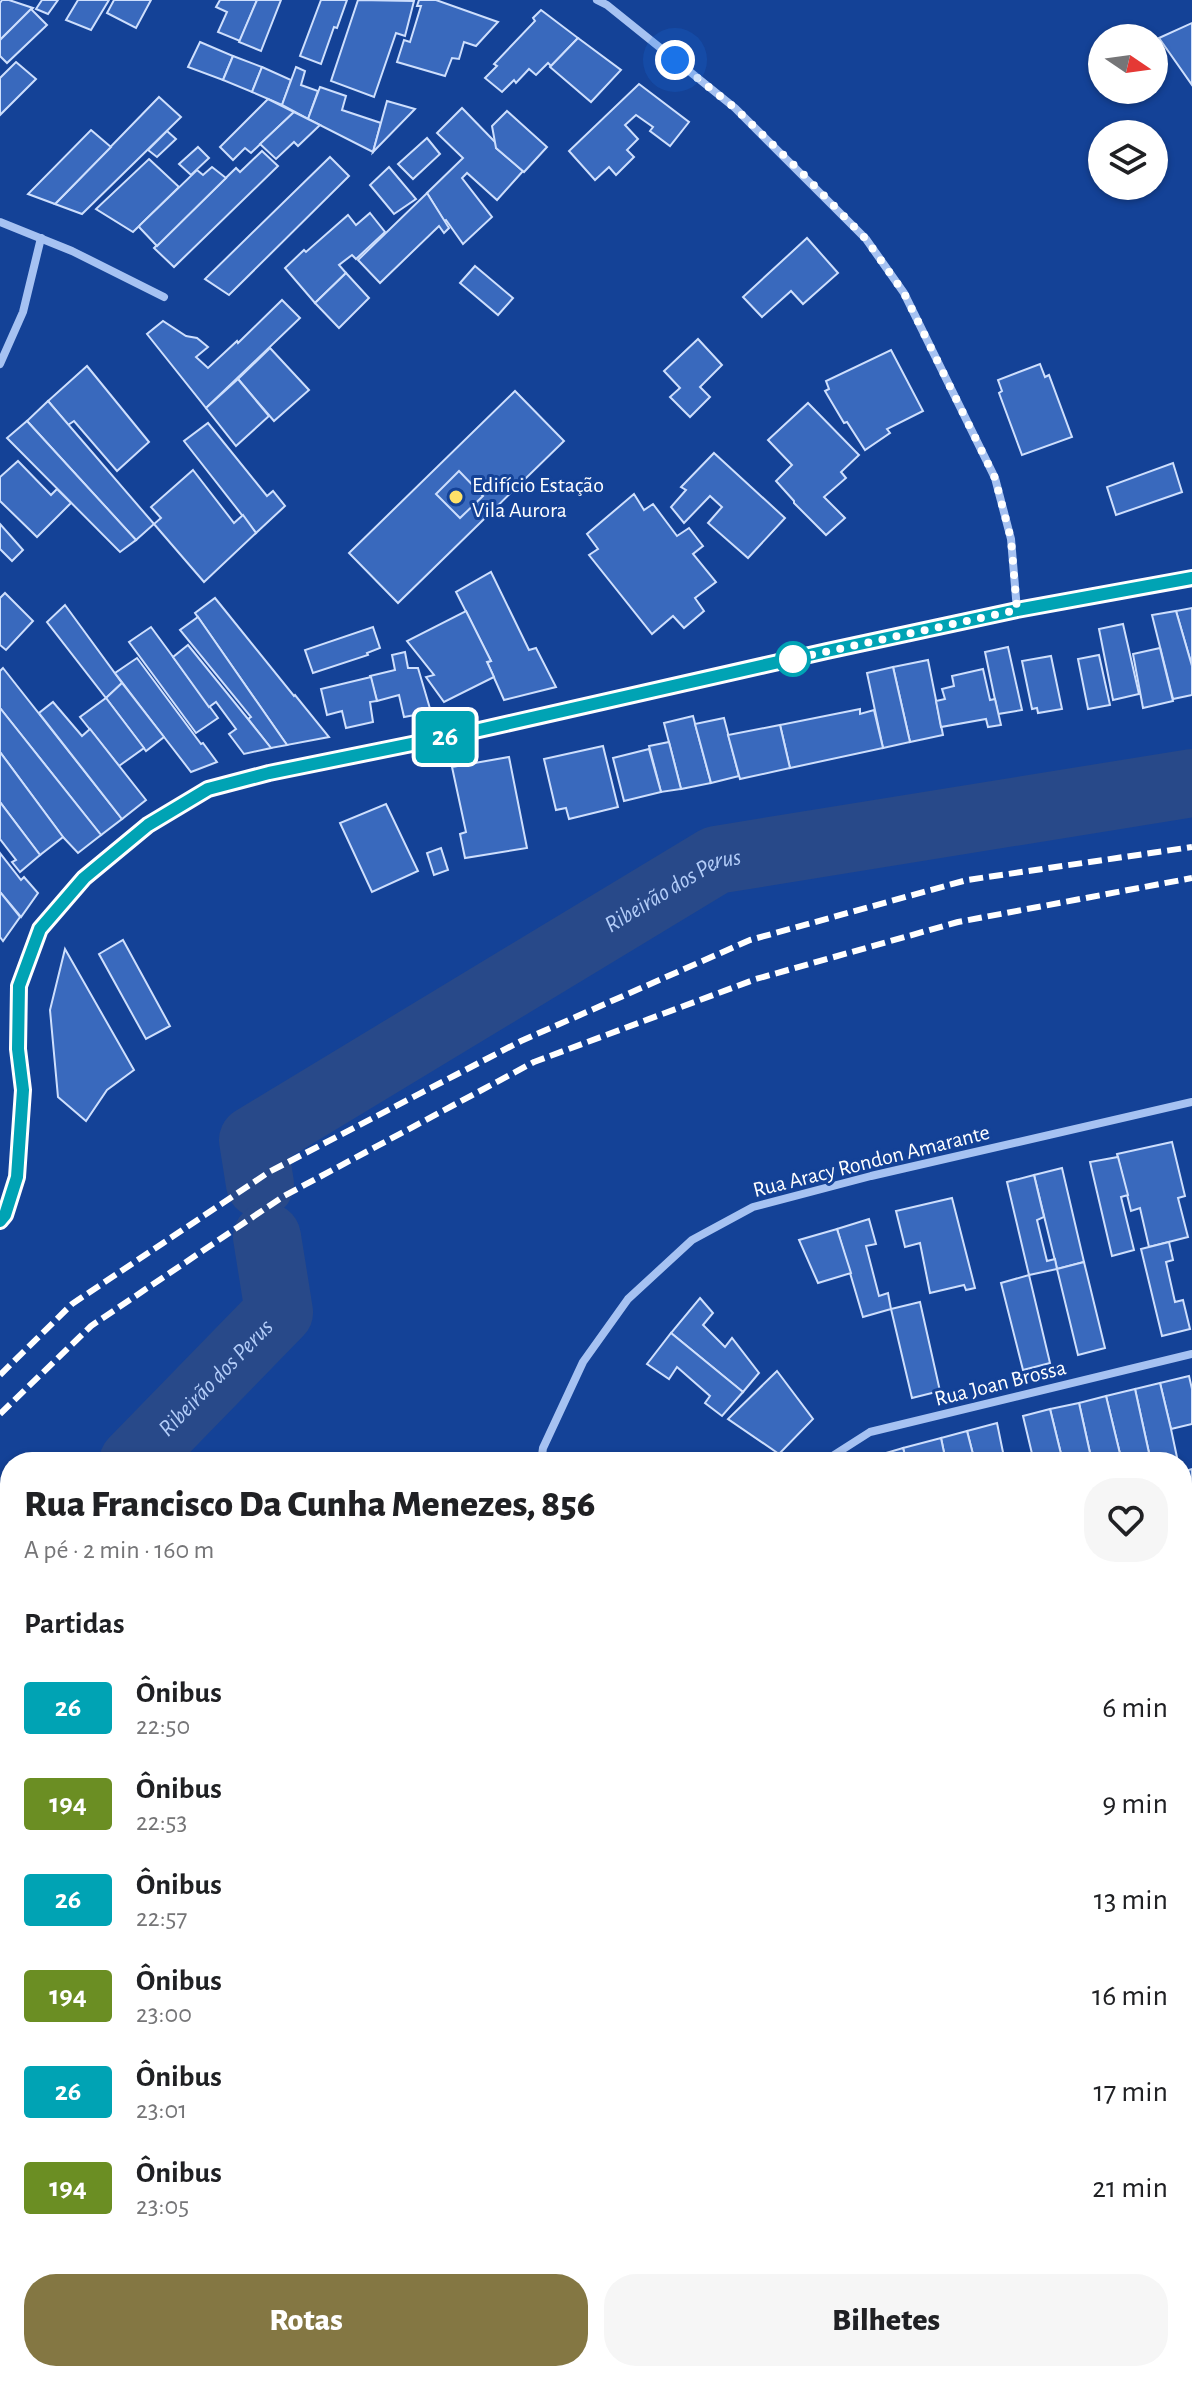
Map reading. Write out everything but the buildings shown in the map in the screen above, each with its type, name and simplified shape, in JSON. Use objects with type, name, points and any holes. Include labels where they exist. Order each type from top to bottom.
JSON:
[{"type":"street","points":[[597,0],[735,108],[866,239],[889,271],[904,293],[995,478],[1011,539],[1017,610]]},
{"type":"street","points":[[0,222],[122,275],[164,297]]},
{"type":"street","points":[[0,364],[23,312],[41,238]]},
{"type":"street","points":[[0,1221],[5,1215],[17,1177],[23,1090],[18,1049],[19,986],[40,929],[84,878],[148,825],[208,789],[269,773],[466,733],[1017,610],[1192,578]]},
{"type":"street","name":"Rua Aracy Rondon Amarante","points":[[542,1452],[583,1362],[628,1299],[692,1240],[753,1207],[871,1176],[1192,1102]]},
{"type":"street","name":"Rua Joan Brossa","points":[[839,1452],[870,1432],[1192,1354]]},
{"type":"waterway","name":"Ribeirão dos Perus","points":[[260,1184],[253,1140],[716,860],[1192,783]]},
{"type":"waterway","name":"Ribeirão dos Perus","points":[[143,1452],[279,1312],[267,1237]]},
{"type":"railway","points":[[0,1375],[72,1304],[269,1172],[521,1041],[750,940],[967,880],[1192,847]]},
{"type":"railway","points":[[0,1414],[91,1326],[284,1196],[534,1062],[756,979],[958,922],[1192,878]]},
{"type":"bus line","name":"26","points":[[0,1221],[5,1215],[17,1177],[23,1090],[18,1049],[19,986],[40,929],[84,878],[148,825],[208,789],[269,773],[466,733],[1017,610],[1192,578]]},
{"type":"place","name":"Edifício Estação Vila Aurora","points":[[456,497]]},
{"type":"route","points":[[675,60],[735,108],[805,176],[866,239],[904,293],[995,478],[1011,539],[1017,610],[793,659]]}]
